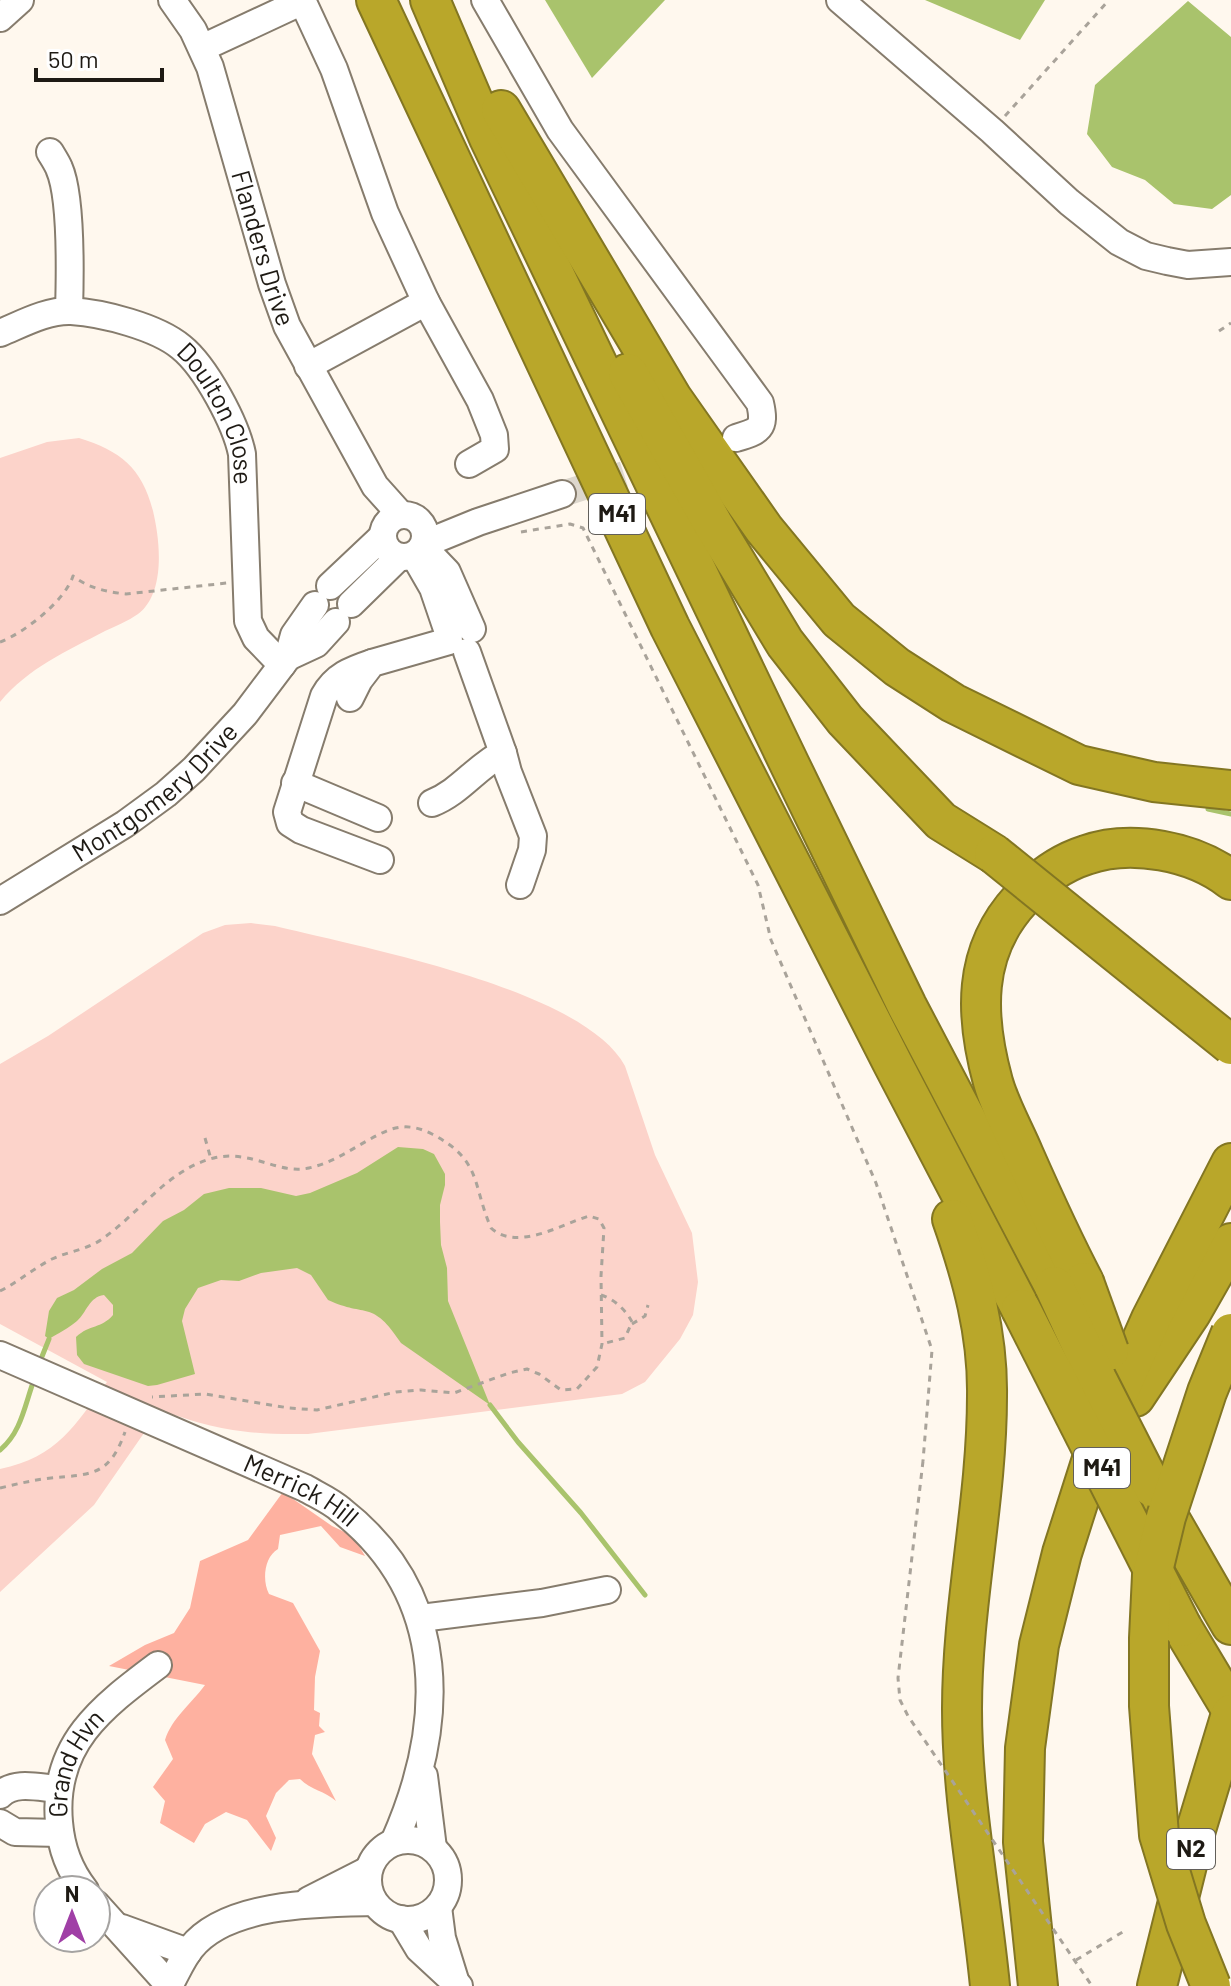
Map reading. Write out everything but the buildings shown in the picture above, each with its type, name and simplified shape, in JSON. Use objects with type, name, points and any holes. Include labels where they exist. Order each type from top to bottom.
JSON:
[{"type":"highway","name":"M41","points":[[376,0],[670,627],[1182,1627],[1231,1711]]},
{"type":"highway","name":"M41","points":[[430,0],[489,138],[907,1006],[1069,1284],[1097,1379],[1152,1487],[1231,1625]]},
{"type":"highway","points":[[438,0],[672,398],[764,529],[839,620],[897,667],[953,703],[1079,765],[1154,782],[1231,790]]},
{"type":"highway","points":[[438,0],[629,376],[785,643],[845,720],[941,821],[994,854],[1231,1045]]},
{"type":"highway","points":[[1069,1284],[1053,1222],[993,1084],[980,999],[982,969],[990,945],[1002,919],[1028,891],[1051,872],[1084,855],[1124,848],[1169,852],[1203,862],[1231,880]]},
{"type":"highway","points":[[871,1021],[894,1099],[951,1216],[968,1265],[983,1342],[987,1394],[962,1708],[969,1814],[990,1986]]},
{"type":"highway","points":[[1038,1986],[1023,1842],[1026,1735],[1032,1682],[1047,1613],[1062,1553],[1099,1437],[1151,1319],[1231,1163]]},
{"type":"highway","points":[[1099,1437],[1131,1403],[1158,1365],[1231,1243]]},
{"type":"highway","points":[[1211,1986],[1186,1924],[1159,1835],[1149,1706],[1149,1638],[1152,1575],[1166,1517],[1207,1392],[1231,1333]]},
{"type":"highway","name":"N2","points":[[1157,1986],[1195,1833],[1231,1711]]},
{"type":"street","points":[[0,18],[20,0]]},
{"type":"street","name":"Flanders Drive","points":[[172,0],[202,48],[287,326],[407,538]]},
{"type":"street","points":[[485,0],[560,130],[760,403],[761,427],[736,438]]},
{"type":"street","points":[[840,0],[1069,202],[1119,242],[1146,256],[1188,265],[1231,262]]},
{"type":"street","points":[[202,48],[302,1],[339,81],[385,213],[426,302],[480,400],[494,435],[495,449],[469,464]]},
{"type":"street","points":[[50,152],[64,185],[69,311]]},
{"type":"street","points":[[308,366],[426,302]]},
{"type":"street","name":"Doulton Close","points":[[0,333],[38,317],[69,311],[115,319],[163,335],[182,348],[197,364],[236,428],[239,440],[244,467],[247,607],[251,629],[268,651],[285,661]]},
{"type":"street","points":[[407,538],[478,522],[562,494]]},
{"type":"street","points":[[407,538],[447,572],[459,639],[533,836],[532,850],[520,885]]},
{"type":"street","name":"Montgomery Drive","points":[[0,901],[125,824],[166,794],[222,740],[285,661],[294,635],[323,596],[407,538]]},
{"type":"street","name":"Montgomery Drive","points":[[285,661],[316,644],[407,538]]},
{"type":"street","points":[[380,860],[294,827],[287,812],[295,783],[330,686],[350,671],[459,639]]},
{"type":"street","points":[[350,698],[372,663]]},
{"type":"street","points":[[432,803],[456,790],[484,763],[503,753]]},
{"type":"street","points":[[295,783],[378,818]]},
{"type":"street","name":"Merrick Hill","points":[[0,1355],[305,1488],[340,1509],[365,1531],[393,1566],[421,1618],[431,1674],[431,1705],[423,1764],[394,1842]]},
{"type":"street","points":[[421,1618],[542,1603],[607,1590]]},
{"type":"street","name":"Grand Hvn","points":[[73,1874],[60,1833],[59,1789],[69,1755],[92,1720],[110,1701],[158,1665]]},
{"type":"street","name":"Merrick Hill","points":[[423,1764],[433,1848]]},
{"type":"street","points":[[0,1795],[4,1790],[19,1786],[59,1789]]},
{"type":"street","points":[[0,1823],[15,1832],[60,1833]]},
{"type":"street","points":[[408,1839],[421,1842],[433,1848],[442,1858],[447,1870],[445,1896],[438,1907],[427,1915],[401,1919],[391,1916],[374,1902],[367,1881],[368,1870],[383,1848],[394,1842],[408,1839]]},
{"type":"street","points":[[112,1920],[169,1986],[188,1952],[212,1930],[232,1921],[302,1903],[368,1870]]},
{"type":"street","points":[[302,1903],[374,1902]]},
{"type":"street","points":[[438,1907],[442,1938],[457,1983]]},
{"type":"street","points":[[401,1919],[419,1949],[457,1983]]},
{"type":"street","points":[[119,1927],[188,1952]]},
{"type":"path","points":[[992,131],[1109,0]]},
{"type":"path","points":[[1219,331],[1231,323]]},
{"type":"path","points":[[551,525],[570,524],[583,528],[591,541],[758,885],[771,940],[876,1183],[932,1350],[923,1461],[900,1659],[900,1700],[1092,1986]]},
{"type":"path","points":[[0,642],[31,624],[68,587],[73,576],[87,585],[126,594],[247,583]]},
{"type":"path","points":[[0,1291],[48,1261],[91,1246],[170,1181],[196,1164],[211,1159],[245,1156],[288,1169],[305,1169],[333,1160],[392,1129],[406,1126],[423,1130],[454,1148],[467,1161],[480,1189],[488,1222],[497,1233],[539,1235],[589,1216],[599,1219],[604,1228],[602,1344],[594,1372],[571,1391],[557,1388],[527,1369],[447,1394],[421,1390],[396,1392],[317,1410],[205,1394],[166,1394],[140,1400],[132,1412],[120,1445],[106,1464],[94,1473],[38,1479],[0,1488]]},
{"type":"path","points":[[205,1138],[211,1159]]},
{"type":"path","points":[[601,1295],[626,1313],[632,1324]]},
{"type":"path","points":[[602,1344],[625,1338],[632,1324],[645,1316],[648,1305]]},
{"type":"path","points":[[1076,1960],[1126,1930]]},
{"type":"shaded area","points":[[545,0],[665,0],[592,78]]},
{"type":"shaded area","points":[[925,0],[1045,0],[1020,40]]},
{"type":"shaded area","points":[[1188,1],[1231,37],[1231,195],[1212,209],[1174,204],[1145,180],[1112,167],[1087,134],[1095,85]]},
{"type":"shaded area","points":[[79,438],[118,455],[143,483],[158,536],[157,580],[147,605],[138,614],[49,661],[23,679],[0,702],[0,458],[47,442]]},
{"type":"shaded area","points":[[251,923],[360,946],[466,975],[519,993],[565,1015],[602,1039],[625,1066],[655,1155],[692,1233],[698,1282],[693,1315],[680,1339],[645,1382],[622,1394],[308,1434],[232,1430],[160,1410],[94,1505],[0,1592],[0,1469],[37,1457],[51,1448],[74,1426],[107,1382],[0,1324],[0,1064],[48,1036],[203,933],[225,925]]},
{"type":"shaded area","points":[[398,1147],[423,1149],[434,1154],[445,1174],[440,1222],[448,1301],[490,1405],[401,1343],[383,1320],[328,1300],[311,1275],[297,1268],[261,1273],[239,1281],[221,1280],[198,1288],[185,1309],[182,1321],[195,1374],[157,1385],[148,1386],[84,1364],[77,1355],[76,1337],[113,1315],[113,1305],[104,1295],[92,1302],[70,1326],[49,1339],[45,1336],[49,1311],[57,1298],[132,1253],[163,1221],[204,1194],[229,1188],[261,1188],[296,1196],[310,1193],[357,1173]]},
{"type":"shaded area","points":[[283,1492],[332,1526],[353,1536],[365,1556],[340,1547],[321,1526],[280,1535],[278,1549],[270,1558],[266,1570],[265,1583],[269,1594],[293,1603],[320,1651],[314,1710],[320,1713],[319,1726],[325,1732],[315,1735],[312,1754],[336,1801],[300,1779],[289,1780],[276,1793],[266,1816],[276,1838],[271,1851],[247,1820],[226,1812],[205,1824],[194,1843],[160,1823],[165,1801],[153,1787],[173,1759],[165,1740],[168,1732],[205,1685],[109,1666],[145,1645],[174,1633],[190,1608],[200,1561],[248,1540]]},
{"type":"waterway","points":[[1208,809],[1231,814]]},
{"type":"waterway","points":[[39,1364],[49,1339]]},
{"type":"waterway","points":[[0,1450],[18,1426],[35,1377]]},
{"type":"waterway","points":[[490,1405],[645,1595]]},
{"type":"tunnel","points":[[562,494],[662,462]]}]
